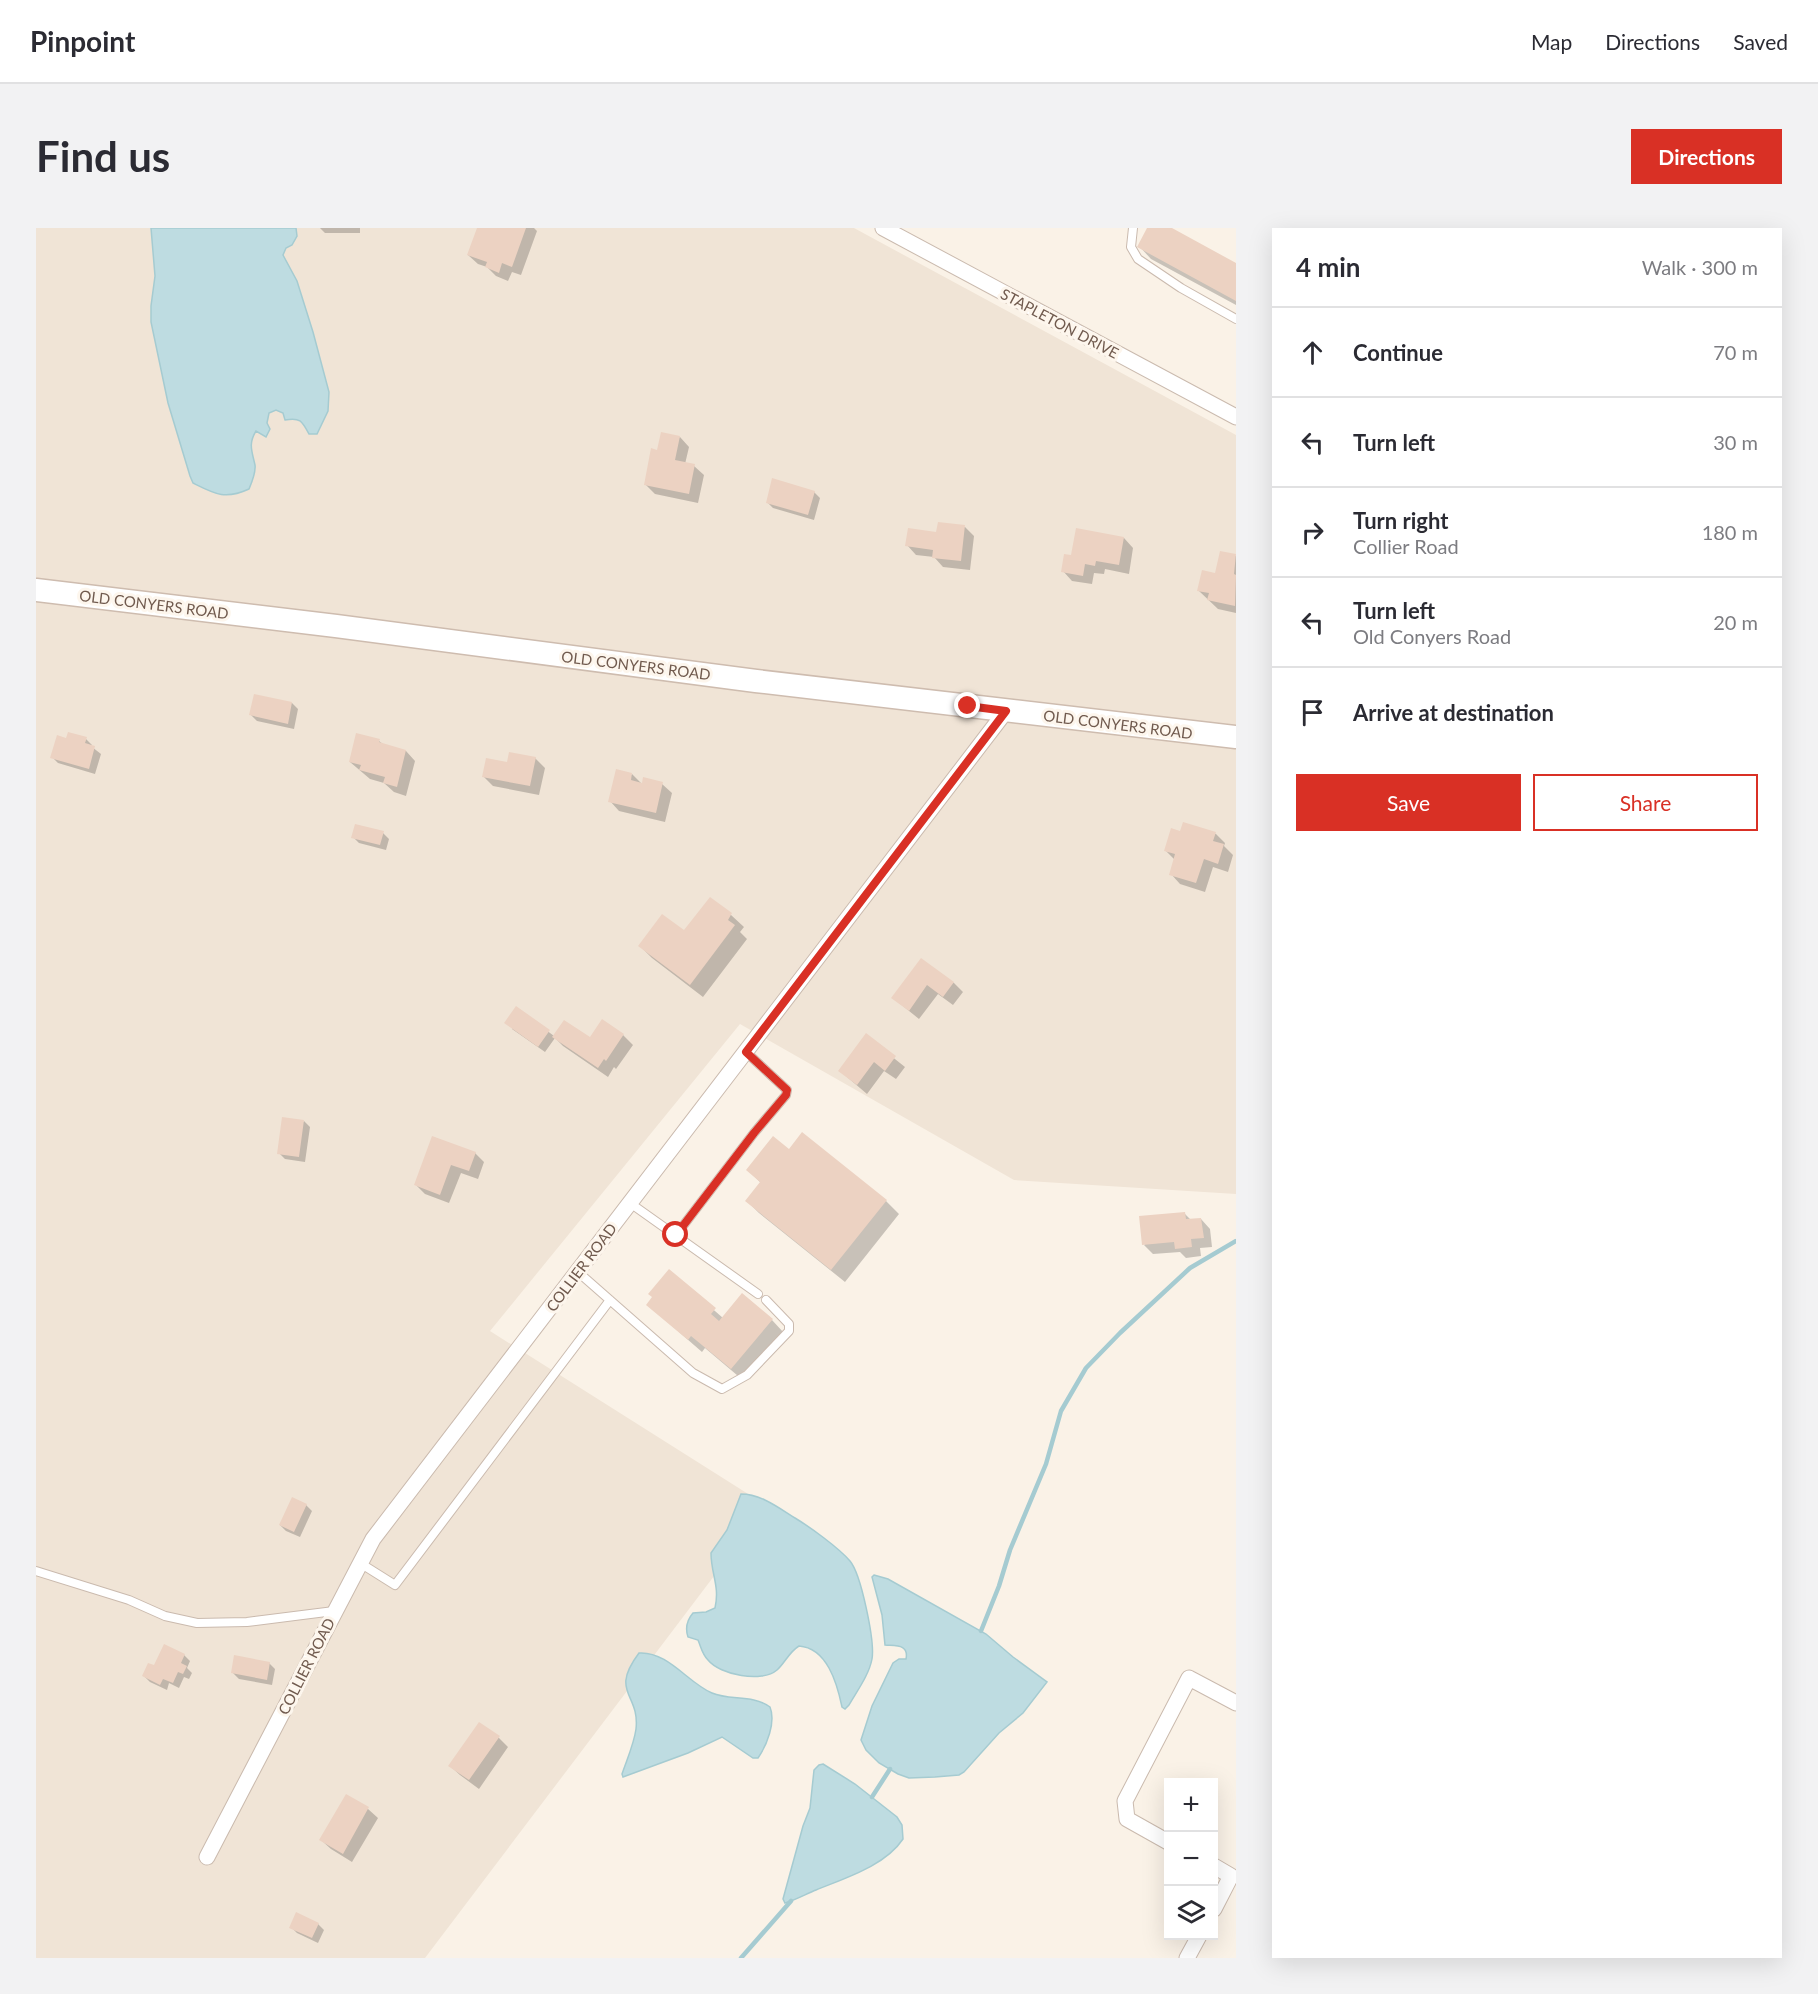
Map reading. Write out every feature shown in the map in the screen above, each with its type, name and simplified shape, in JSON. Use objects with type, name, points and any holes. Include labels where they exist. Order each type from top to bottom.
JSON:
[{"type":"street","name":"STAPLETON DRIVE","points":[[883,228],[1236,417]]},
{"type":"street","name":"OLD CONYERS ROAD","points":[[36,590],[1006,711],[1236,737]]},
{"type":"street","name":"COLLIER ROAD","points":[[207,1857],[373,1539],[1006,711]]},
{"type":"street","points":[[1164,1840],[1127,1819],[1125,1801],[1189,1678],[1236,1703]]},
{"type":"street","points":[[1218,1868],[1231,1876],[1218,1901]]},
{"type":"street","points":[[1187,1958],[1196,1940]]},
{"type":"lane","points":[[1133,228],[1131,247],[1138,259],[1236,319]]},
{"type":"lane","points":[[676,1235],[786,1095],[787,1090],[746,1052]]},
{"type":"lane","points":[[630,1203],[758,1294]]},
{"type":"lane","points":[[578,1272],[693,1373],[722,1389],[747,1375],[789,1331],[789,1324],[766,1300]]},
{"type":"lane","points":[[360,1563],[395,1585],[610,1300]]},
{"type":"lane","points":[[36,1571],[129,1600],[165,1616],[197,1623],[275,1619],[334,1611]]},
{"type":"shaded area","points":[[36,228],[854,228],[1236,435],[1236,1194],[1014,1180],[740,1024],[490,1331],[767,1506],[425,1958],[36,1958]]},
{"type":"water","points":[[151,228],[296,228],[297,236],[283,255],[297,281],[313,332],[329,392],[328,411],[317,434],[309,434],[302,423],[297,420],[285,420],[283,413],[276,410],[269,413],[267,423],[270,429],[266,437],[256,431],[252,440],[254,474],[249,489],[241,492],[227,495],[214,493],[193,483],[190,476],[168,403],[151,322],[155,276]]},
{"type":"water","points":[[741,1494],[763,1499],[801,1522],[839,1550],[854,1568],[866,1608],[872,1659],[862,1683],[845,1709],[842,1707],[829,1668],[817,1653],[809,1648],[799,1646],[777,1670],[770,1674],[741,1676],[714,1665],[704,1655],[698,1640],[688,1637],[687,1624],[693,1613],[706,1612],[715,1608],[716,1586],[711,1553],[727,1530]]},
{"type":"water","points":[[874,1575],[888,1579],[986,1634],[1047,1682],[1023,1713],[999,1733],[959,1775],[909,1778],[879,1763],[866,1750],[861,1740],[872,1706],[893,1663],[899,1659],[906,1659],[904,1648],[885,1645],[882,1615],[872,1577]]},
{"type":"water","points":[[639,1653],[650,1654],[669,1662],[703,1689],[712,1693],[756,1700],[770,1707],[772,1719],[770,1733],[758,1758],[753,1758],[722,1737],[688,1753],[623,1777],[636,1729],[636,1717],[626,1685],[626,1677]]},
{"type":"water","points":[[823,1764],[855,1784],[897,1817],[902,1825],[903,1839],[886,1857],[864,1870],[785,1903],[783,1899],[810,1808],[814,1770]]},
{"type":"building","points":[[477,228],[526,228],[512,267],[502,263],[499,273],[485,267],[487,262],[467,255]]},
{"type":"building","points":[[1147,228],[1172,228],[1236,263],[1236,301],[1137,247]]},
{"type":"building","points":[[661,432],[680,436],[675,460],[695,464],[689,494],[644,485],[651,448],[657,450]]},
{"type":"building","points":[[772,478],[815,491],[808,515],[766,503]]},
{"type":"building","points":[[938,522],[965,525],[961,561],[932,558],[933,550],[905,546],[908,528],[936,532]]},
{"type":"building","points":[[1076,528],[1124,537],[1119,565],[1096,561],[1095,566],[1085,564],[1083,576],[1061,572],[1064,554],[1071,555]]},
{"type":"building","points":[[1220,551],[1236,554],[1235,606],[1207,600],[1209,593],[1197,591],[1202,570],[1215,573]]},
{"type":"building","points":[[254,694],[292,702],[288,724],[249,715]]},
{"type":"building","points":[[68,732],[87,737],[85,743],[95,746],[89,769],[50,758],[57,735],[66,738]]},
{"type":"building","points":[[356,733],[380,739],[379,742],[406,750],[397,787],[383,783],[385,777],[359,770],[361,765],[349,762]]},
{"type":"building","points":[[509,752],[536,757],[530,786],[482,777],[486,758],[507,762]]},
{"type":"building","points":[[616,769],[632,773],[631,780],[642,783],[643,777],[663,782],[656,813],[608,802]]},
{"type":"building","points":[[1183,822],[1216,832],[1213,841],[1224,844],[1218,864],[1204,859],[1196,883],[1169,875],[1175,854],[1164,851],[1171,828],[1180,831]]},
{"type":"building","points":[[355,824],[384,831],[380,845],[351,838]]},
{"type":"building","points":[[710,897],[732,913],[728,920],[735,925],[690,985],[638,946],[662,914],[684,930]]},
{"type":"building","points":[[921,958],[954,982],[943,997],[927,985],[909,1011],[891,998]]},
{"type":"building","points":[[516,1006],[550,1030],[538,1047],[504,1023]]},
{"type":"building","points":[[602,1019],[624,1034],[606,1061],[604,1059],[598,1068],[552,1037],[564,1020],[590,1037]]},
{"type":"building","points":[[866,1033],[896,1056],[885,1071],[874,1062],[857,1085],[838,1071]]},
{"type":"building","points":[[282,1117],[304,1120],[299,1157],[277,1154]]},
{"type":"building","points":[[802,1132],[887,1200],[831,1270],[745,1201],[760,1182],[746,1170],[773,1136],[789,1149]]},
{"type":"building","points":[[432,1136],[476,1152],[469,1171],[451,1165],[440,1195],[414,1185]]},
{"type":"building","points":[[1185,1212],[1186,1219],[1201,1218],[1204,1238],[1191,1239],[1192,1247],[1175,1249],[1174,1242],[1142,1245],[1139,1216]]},
{"type":"building","points":[[669,1269],[716,1308],[711,1314],[719,1321],[742,1293],[773,1319],[731,1369],[691,1336],[688,1340],[646,1305],[652,1297],[648,1294]]},
{"type":"building","points":[[292,1497],[307,1504],[294,1532],[279,1525]]},
{"type":"building","points":[[164,1644],[185,1654],[181,1663],[187,1666],[183,1674],[178,1672],[173,1683],[163,1679],[160,1685],[142,1676],[148,1663],[154,1665]]},
{"type":"building","points":[[234,1655],[270,1662],[267,1680],[231,1673]]},
{"type":"building","points":[[479,1722],[500,1736],[469,1780],[448,1766]]},
{"type":"building","points":[[346,1794],[369,1807],[343,1854],[319,1840]]},
{"type":"building","points":[[296,1912],[319,1923],[312,1938],[289,1928]]},
{"type":"waterway","points":[[981,1631],[1010,1550],[1046,1464],[1061,1411],[1086,1368],[1190,1268],[1236,1241]]},
{"type":"waterway","points":[[872,1797],[890,1769]]},
{"type":"waterway","points":[[741,1958],[791,1901]]},
{"type":"route","points":[[676,1235],[786,1095],[787,1090],[746,1052],[1006,711],[968,706]]}]
